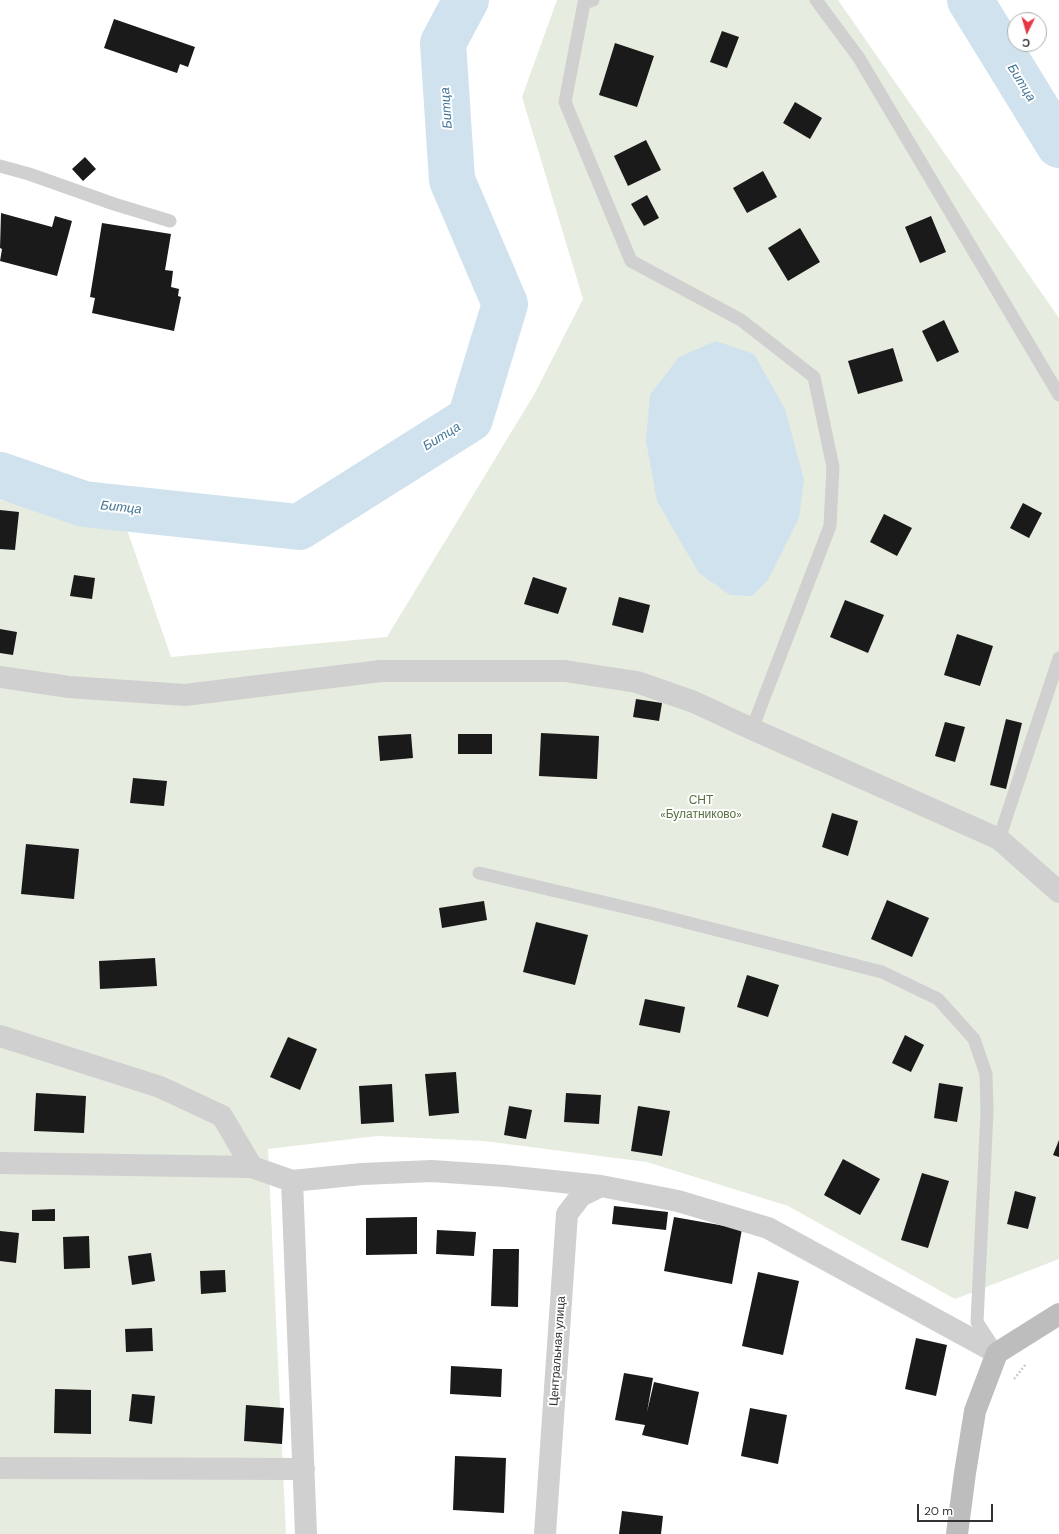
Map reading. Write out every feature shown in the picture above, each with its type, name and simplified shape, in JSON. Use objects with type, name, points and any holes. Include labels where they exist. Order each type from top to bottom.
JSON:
[{"type":"street","points":[[0,677],[69,687],[185,695],[381,671],[565,671],[637,682],[694,702],[999,839],[1059,892]]},
{"type":"street","points":[[0,1036],[160,1087],[222,1116],[252,1167]]},
{"type":"street","points":[[0,1163],[252,1167],[292,1181],[362,1174],[432,1171],[504,1176],[601,1186],[678,1200],[768,1228],[997,1353]]},
{"type":"street","points":[[292,1181],[306,1534]]},
{"type":"street","name":"Центральная улица","points":[[545,1534],[567,1214],[581,1196],[601,1186]]},
{"type":"street","points":[[957,1534],[975,1411],[997,1353],[1059,1314]]},
{"type":"street","points":[[0,1468],[304,1469]]},
{"type":"lane","points":[[593,0],[584,3],[566,102],[631,262],[741,320],[814,378],[833,467],[830,526],[752,729]]},
{"type":"lane","points":[[816,0],[858,58],[1059,395]]},
{"type":"lane","points":[[0,166],[29,174],[114,204],[170,221]]},
{"type":"lane","points":[[999,839],[1059,658]]},
{"type":"lane","points":[[480,873],[654,914],[882,972],[938,999],[974,1039],[986,1074],[987,1112],[977,1322],[997,1353]]},
{"type":"path","points":[[1010,1385],[1029,1361]]},
{"type":"green space","name":"СНТ «Булатниково»","points":[[557,0],[838,0],[1059,318],[1059,1259],[955,1299],[788,1206],[647,1162],[484,1141],[377,1136],[268,1149],[286,1534],[0,1534],[0,500],[123,518],[171,657],[387,637],[535,393],[583,299],[522,97]]},
{"type":"water","points":[[716,341],[754,354],[785,409],[804,480],[799,518],[768,580],[752,596],[730,595],[699,573],[657,501],[646,441],[650,395],[679,357]]},
{"type":"building","points":[[114,19],[195,47],[188,67],[180,64],[177,73],[104,48]]},
{"type":"building","points":[[722,31],[739,37],[727,68],[710,62]]},
{"type":"building","points":[[615,43],[654,56],[637,107],[599,95]]},
{"type":"building","points":[[795,102],[822,118],[810,139],[783,123]]},
{"type":"building","points":[[646,140],[661,170],[628,186],[614,156]]},
{"type":"building","points":[[85,157],[96,169],[83,181],[72,169]]},
{"type":"building","points":[[763,171],[777,197],[747,213],[733,188]]},
{"type":"building","points":[[647,195],[659,218],[644,226],[631,204]]},
{"type":"building","points":[[1,213],[52,227],[55,216],[72,221],[57,276],[0,261],[2,249],[0,248]]},
{"type":"building","points":[[931,216],[946,252],[920,263],[905,227]]},
{"type":"building","points":[[102,223],[171,234],[165,270],[173,271],[171,287],[179,289],[178,296],[181,297],[174,331],[92,313],[95,298],[90,297]]},
{"type":"building","points":[[800,228],[820,262],[788,281],[768,248]]},
{"type":"building","points":[[944,320],[959,352],[937,362],[922,331]]},
{"type":"building","points":[[893,348],[903,381],[858,394],[848,361]]},
{"type":"building","points":[[1023,503],[1042,513],[1029,538],[1010,528]]},
{"type":"building","points":[[0,510],[19,512],[15,550],[0,549]]},
{"type":"building","points":[[884,514],[912,528],[897,556],[870,542]]},
{"type":"building","points":[[74,575],[95,578],[92,599],[70,596]]},
{"type":"building","points":[[533,577],[567,588],[558,614],[524,604]]},
{"type":"building","points":[[619,597],[650,605],[643,633],[612,625]]},
{"type":"building","points":[[845,600],[884,615],[868,653],[830,637]]},
{"type":"building","points":[[0,629],[17,632],[13,655],[0,653]]},
{"type":"building","points":[[957,634],[993,646],[980,686],[944,675]]},
{"type":"building","points":[[636,699],[662,703],[659,721],[633,717]]},
{"type":"building","points":[[1006,719],[1022,723],[1006,789],[990,785]]},
{"type":"building","points":[[945,722],[965,727],[955,762],[935,756]]},
{"type":"building","points":[[541,733],[599,736],[597,779],[539,776]]},
{"type":"building","points":[[411,734],[413,758],[380,761],[378,736]]},
{"type":"building","points":[[458,734],[492,734],[492,754],[458,754]]},
{"type":"building","points":[[133,778],[167,781],[164,806],[130,803]]},
{"type":"building","points":[[832,813],[858,821],[848,856],[822,847]]},
{"type":"building","points":[[26,844],[79,849],[74,899],[21,894]]},
{"type":"building","points":[[887,900],[929,918],[912,957],[871,939]]},
{"type":"building","points":[[484,901],[487,920],[442,928],[439,908]]},
{"type":"building","points":[[536,922],[588,935],[575,985],[523,972]]},
{"type":"building","points":[[155,958],[157,986],[100,989],[99,961]]},
{"type":"building","points":[[747,975],[779,985],[768,1017],[737,1007]]},
{"type":"building","points":[[645,999],[685,1007],[680,1033],[639,1025]]},
{"type":"building","points":[[905,1035],[924,1045],[911,1072],[892,1063]]},
{"type":"building","points":[[288,1037],[317,1049],[300,1090],[270,1077]]},
{"type":"building","points":[[456,1072],[459,1113],[429,1116],[425,1074]]},
{"type":"building","points":[[939,1083],[963,1087],[957,1122],[934,1118]]},
{"type":"building","points":[[392,1084],[394,1122],[361,1124],[359,1086]]},
{"type":"building","points":[[36,1093],[86,1096],[84,1133],[34,1131]]},
{"type":"building","points":[[566,1093],[601,1095],[599,1124],[564,1122]]},
{"type":"building","points":[[509,1106],[532,1110],[526,1139],[504,1135]]},
{"type":"building","points":[[638,1106],[670,1111],[662,1156],[631,1151]]},
{"type":"building","points":[[1059,1140],[1059,1157],[1053,1155]]},
{"type":"building","points":[[843,1159],[880,1179],[860,1215],[824,1195]]},
{"type":"building","points":[[922,1173],[949,1181],[928,1248],[901,1240]]},
{"type":"building","points":[[1015,1191],[1036,1197],[1028,1229],[1007,1224]]},
{"type":"building","points":[[614,1206],[668,1212],[666,1230],[612,1224]]},
{"type":"building","points":[[55,1209],[55,1221],[32,1221],[32,1210]]},
{"type":"building","points":[[417,1217],[417,1254],[366,1255],[366,1218]]},
{"type":"building","points":[[674,1217],[742,1229],[732,1284],[664,1271]]},
{"type":"building","points":[[437,1230],[476,1232],[474,1256],[436,1254]]},
{"type":"building","points":[[0,1231],[19,1233],[16,1263],[0,1261]]},
{"type":"building","points":[[89,1236],[90,1268],[64,1269],[63,1237]]},
{"type":"building","points":[[493,1249],[519,1249],[518,1307],[491,1306]]},
{"type":"building","points":[[151,1253],[155,1281],[132,1285],[128,1256]]},
{"type":"building","points":[[225,1270],[226,1292],[201,1294],[200,1271]]},
{"type":"building","points":[[758,1272],[799,1281],[783,1355],[742,1346]]},
{"type":"building","points":[[152,1328],[153,1351],[126,1352],[125,1329]]},
{"type":"building","points":[[916,1338],[947,1345],[936,1396],[905,1389]]},
{"type":"building","points":[[451,1366],[502,1369],[501,1397],[450,1394]]},
{"type":"building","points":[[624,1373],[653,1378],[647,1412],[654,1382],[699,1392],[688,1445],[642,1435],[645,1425],[615,1420]]},
{"type":"building","points":[[55,1389],[91,1390],[91,1434],[54,1433]]},
{"type":"building","points":[[132,1394],[155,1396],[152,1424],[129,1421]]},
{"type":"building","points":[[246,1405],[284,1408],[282,1444],[244,1441]]},
{"type":"building","points":[[750,1408],[787,1415],[778,1464],[741,1456]]},
{"type":"building","points":[[455,1456],[506,1458],[504,1513],[453,1510]]},
{"type":"building","points":[[622,1511],[663,1516],[661,1534],[619,1534]]},
{"type":"waterway","name":"Битца","points":[[0,475],[84,504],[299,527],[470,419],[505,304],[452,180],[443,43],[466,0]]},
{"type":"waterway","name":"Битца","points":[[970,0],[1059,145]]}]
